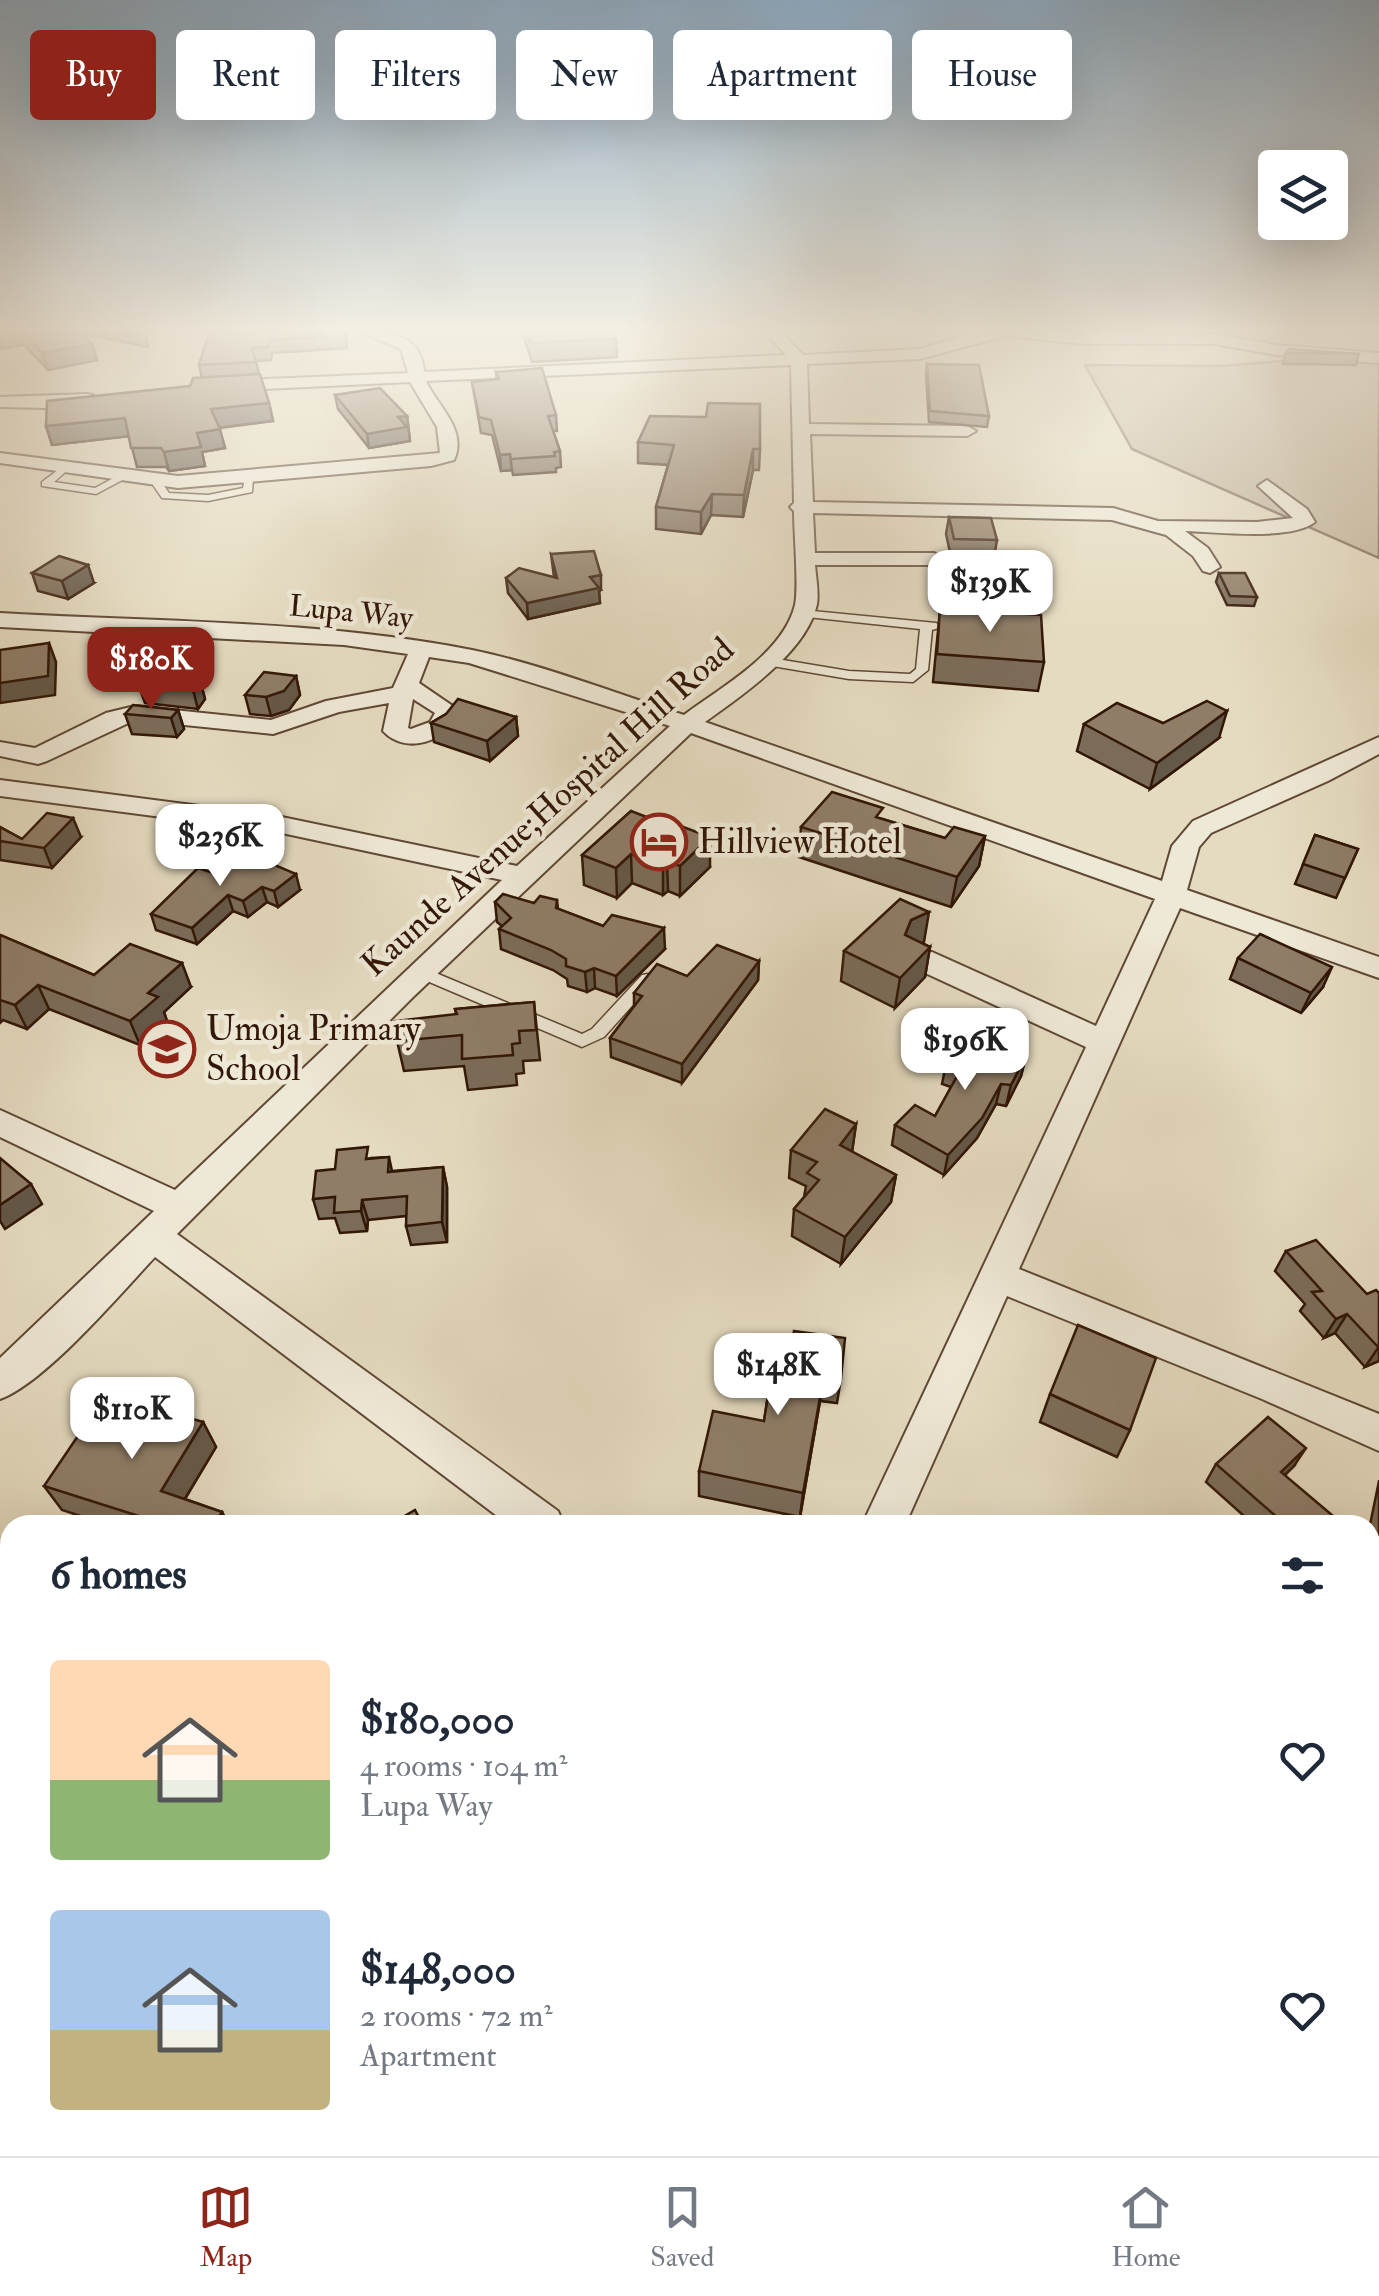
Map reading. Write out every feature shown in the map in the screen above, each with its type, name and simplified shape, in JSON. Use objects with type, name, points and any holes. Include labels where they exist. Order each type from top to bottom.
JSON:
[{"type":"street","points":[[0,458],[156,482],[237,478],[431,461],[448,456],[452,446],[448,433]]},
{"type":"street","points":[[802,614],[806,604],[800,507],[803,433]]},
{"type":"street","points":[[800,507],[1086,512],[1221,528],[1305,522],[1300,513],[1267,486]]},
{"type":"street","points":[[1147,521],[1184,538],[1202,552],[1210,567]]},
{"type":"street","points":[[802,559],[934,559]]},
{"type":"street","name":"Kaunde Avenue;Hospital Hill Road","points":[[0,1382],[418,970],[685,724],[765,661],[802,614]]},
{"type":"street","name":"Lupa Way","points":[[0,620],[344,638],[472,657],[685,724],[1379,968]]},
{"type":"street","points":[[0,749],[38,756],[135,712],[273,727],[407,684],[422,648]]},
{"type":"street","points":[[888,1515],[1172,893],[1186,846],[1202,827],[1320,776],[1379,744]]},
{"type":"street","points":[[0,788],[276,824],[522,876]]},
{"type":"street","points":[[920,959],[1104,1043]]},
{"type":"street","points":[[0,1122],[166,1222],[531,1515]]},
{"type":"street","points":[[999,1277],[1276,1386],[1379,1433]]},
{"type":"lane","points":[[66,467],[46,484],[96,492],[123,476]]},
{"type":"lane","points":[[802,614],[956,628]]},
{"type":"lane","points":[[765,661],[849,675],[913,678],[922,670],[926,626]]},
{"type":"lane","points":[[418,970],[582,1041],[598,1033],[653,973]]},
{"type":"shaded area","points":[[1123,433],[1379,433],[1379,558],[1132,449]]},
{"type":"building","points":[[128,433],[199,433],[201,447],[164,452],[161,448],[131,448]]},
{"type":"building","points":[[494,433],[554,433],[560,451],[554,452],[555,456],[511,459],[510,454],[500,455]]},
{"type":"building","points":[[642,433],[760,433],[760,449],[753,449],[744,495],[712,494],[701,512],[656,507],[674,445],[638,442]]},
{"type":"building","points":[[949,517],[991,518],[997,540],[954,539]]},
{"type":"building","points":[[594,551],[601,575],[590,577],[599,588],[527,603],[506,578],[519,568],[557,578],[551,554]]},
{"type":"building","points":[[59,556],[88,565],[62,581],[32,573]]},
{"type":"building","points":[[1219,573],[1245,573],[1257,597],[1230,596]]},
{"type":"building","points":[[941,600],[980,603],[974,609],[940,608]]},
{"type":"building","points":[[982,605],[981,611],[1041,615],[1044,662],[937,654],[940,608],[974,609]]},
{"type":"building","points":[[49,643],[48,676],[0,683],[0,650]]},
{"type":"building","points":[[150,672],[200,680],[193,690],[138,684]]},
{"type":"building","points":[[264,672],[296,676],[284,691],[266,697],[245,695]]},
{"type":"building","points":[[458,699],[516,717],[487,741],[431,723],[446,714]]},
{"type":"building","points":[[1207,701],[1227,711],[1157,763],[1084,724],[1117,703],[1163,723]]},
{"type":"building","points":[[133,705],[178,710],[171,718],[125,714]]},
{"type":"building","points":[[832,792],[883,808],[876,817],[945,838],[954,827],[985,836],[957,877],[801,827]]},
{"type":"building","points":[[631,811],[710,837],[680,866],[667,861],[663,866],[631,854],[616,868],[582,855]]},
{"type":"building","points":[[47,813],[73,818],[44,848],[0,841],[0,827],[22,839]]},
{"type":"building","points":[[1315,835],[1358,849],[1345,878],[1303,864]]},
{"type":"building","points":[[249,854],[296,874],[274,891],[262,887],[243,901],[228,895],[192,928],[151,914],[198,868],[220,875]]},
{"type":"building","points":[[503,894],[534,903],[540,896],[557,900],[556,908],[603,926],[612,915],[664,928],[616,976],[594,968],[585,972],[566,966],[566,959],[551,950],[499,929],[511,918],[495,902]]},
{"type":"building","points":[[900,899],[929,912],[911,920],[905,935],[930,947],[900,978],[844,951]]},
{"type":"building","points":[[1260,934],[1332,967],[1311,993],[1238,958]]},
{"type":"building","points":[[0,935],[94,975],[130,944],[182,963],[148,993],[158,997],[130,1021],[38,985],[15,1005],[0,1000]]},
{"type":"building","points":[[717,945],[759,961],[682,1064],[610,1038],[642,996],[634,993],[657,964],[687,976]]},
{"type":"building","points":[[534,1002],[536,1030],[519,1031],[520,1043],[512,1044],[513,1055],[462,1059],[462,1035],[397,1041],[395,1021],[457,1014],[455,1009]]},
{"type":"building","points":[[964,1033],[1026,1056],[1011,1085],[1001,1084],[982,1118],[948,1155],[895,1125],[915,1105],[935,1116],[961,1069],[946,1064]]},
{"type":"building","points":[[825,1109],[856,1124],[840,1145],[896,1175],[845,1237],[794,1209],[819,1180],[807,1173],[817,1162],[791,1150]]},
{"type":"building","points":[[368,1147],[366,1159],[389,1157],[388,1172],[443,1167],[442,1222],[406,1226],[407,1196],[362,1200],[361,1211],[334,1213],[335,1197],[313,1199],[316,1171],[335,1169],[337,1150]]},
{"type":"building","points":[[0,1158],[31,1184],[0,1205]]},
{"type":"building","points":[[1316,1240],[1367,1294],[1376,1290],[1379,1293],[1379,1348],[1347,1314],[1336,1319],[1312,1292],[1322,1291],[1286,1251]]},
{"type":"building","points":[[1078,1325],[1156,1358],[1130,1430],[1050,1394]]},
{"type":"building","points":[[794,1331],[845,1338],[841,1378],[824,1375],[803,1493],[699,1471],[713,1411],[764,1421],[777,1338],[793,1340]]},
{"type":"building","points":[[107,1393],[203,1422],[161,1491],[222,1512],[135,1515],[44,1486]]},
{"type":"building","points":[[1268,1417],[1306,1448],[1281,1472],[1332,1515],[1275,1515],[1216,1464]]},
{"type":"place","name":"Hillview Hotel","points":[[659,842]]},
{"type":"place","name":"Umoja Primary School","points":[[167,1049]]}]
